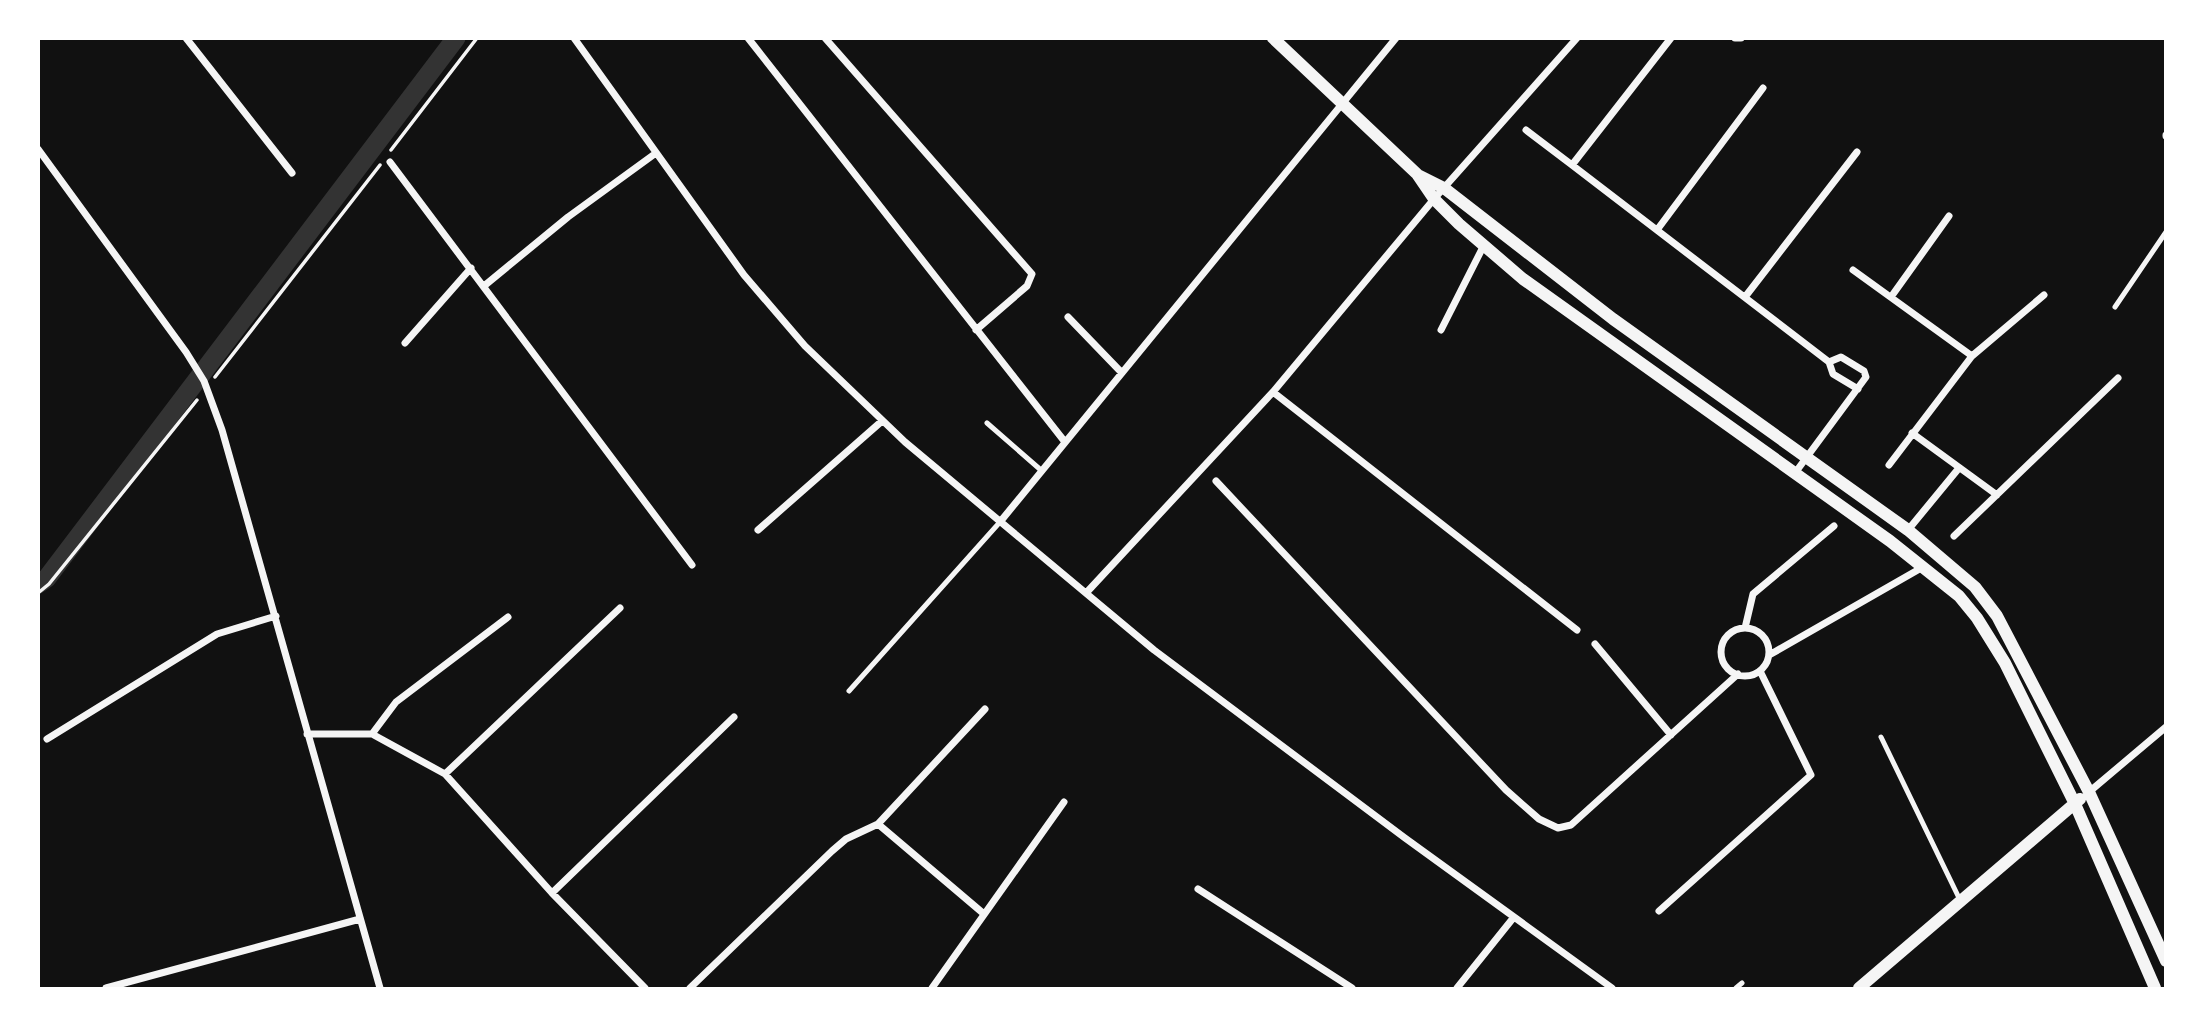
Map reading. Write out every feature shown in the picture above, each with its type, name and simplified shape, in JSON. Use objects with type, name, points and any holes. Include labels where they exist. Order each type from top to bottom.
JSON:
[{"type":"street","points":[[186,38],[292,173]]},
{"type":"street","points":[[574,38],[744,275],[805,346],[882,421],[1154,650],[1612,989]]},
{"type":"street","points":[[748,38],[1065,442]]},
{"type":"street","points":[[825,38],[1032,274],[1027,286],[976,330]]},
{"type":"street","points":[[1273,38],[1417,174],[1434,199],[1523,279],[1795,473],[1959,596],[1978,618],[2005,663],[2075,804],[2155,989]]},
{"type":"street","points":[[1000,522],[1396,38]]},
{"type":"street","points":[[1087,592],[1273,392],[1434,199],[1577,38]]},
{"type":"street","points":[[1572,165],[1671,38]]},
{"type":"street","points":[[1735,38],[1741,38]]},
{"type":"street","points":[[1657,230],[1763,88]]},
{"type":"street","points":[[1526,130],[1829,362],[1833,374],[1858,389]]},
{"type":"street","points":[[38,149],[186,352],[205,385],[222,430],[276,616],[380,989]]},
{"type":"street","points":[[1745,297],[1857,152]]},
{"type":"street","points":[[484,286],[568,217],[656,153]]},
{"type":"street","points":[[390,162],[692,565]]},
{"type":"street","points":[[1417,174],[1444,188],[1613,319],[1908,530],[1975,587],[1997,615],[2089,792],[2165,961]]},
{"type":"street","points":[[1891,297],[1949,216]]},
{"type":"street","points":[[1441,330],[1484,245]]},
{"type":"street","points":[[405,342],[471,268]]},
{"type":"street","points":[[1853,270],[1972,356]]},
{"type":"street","points":[[1889,465],[1972,356],[2044,295]]},
{"type":"street","points":[[1068,317],[1122,373]]},
{"type":"street","points":[[1602,336],[1613,319]]},
{"type":"street","points":[[1795,473],[1866,376],[1864,371],[1841,356],[1829,362]]},
{"type":"street","points":[[1954,536],[2118,378]]},
{"type":"street","points":[[1273,392],[1577,630]]},
{"type":"street","points":[[758,530],[882,421]]},
{"type":"street","points":[[1912,433],[1997,495]]},
{"type":"street","points":[[1908,530],[1959,468]]},
{"type":"street","points":[[1216,481],[1506,790],[1539,819],[1558,828],[1571,825],[1738,674]]},
{"type":"street","points":[[1745,628],[1753,594],[1834,526]]},
{"type":"street","points":[[1771,654],[1923,567]]},
{"type":"street","points":[[445,774],[620,608]]},
{"type":"street","points":[[47,739],[217,634],[276,616]]},
{"type":"street","points":[[372,734],[396,702],[508,617]]},
{"type":"street","points":[[1745,628],[1754,629],[1763,637],[1771,654],[1770,661],[1760,671],[1745,676],[1723,663],[1720,649],[1726,636],[1745,628]]},
{"type":"street","points":[[1595,644],[1671,735]]},
{"type":"street","points":[[1659,911],[1811,775],[1760,671]]},
{"type":"street","points":[[690,989],[832,851],[846,839],[878,824],[985,709]]},
{"type":"street","points":[[552,893],[734,717]]},
{"type":"street","points":[[1859,989],[2165,727]]},
{"type":"street","points":[[307,734],[372,734],[445,774],[552,893],[645,989]]},
{"type":"street","points":[[932,989],[1064,802]]},
{"type":"street","points":[[878,824],[984,914]]},
{"type":"street","points":[[1198,890],[1352,989]]},
{"type":"street","points":[[1457,989],[1514,917]]},
{"type":"street","points":[[106,989],[360,919]]},
{"type":"street","points":[[2136,945],[2154,937]]},
{"type":"lane","points":[[2115,307],[2165,232]]},
{"type":"lane","points":[[987,423],[1042,471]]},
{"type":"lane","points":[[849,691],[1000,522]]},
{"type":"lane","points":[[1881,737],[1961,902]]},
{"type":"lane","points":[[1736,989],[1742,983]]},
{"type":"path","points":[[38,593],[49,584],[477,38]]},
{"type":"waterway","points":[[38,584],[47,578],[456,38]]}]
